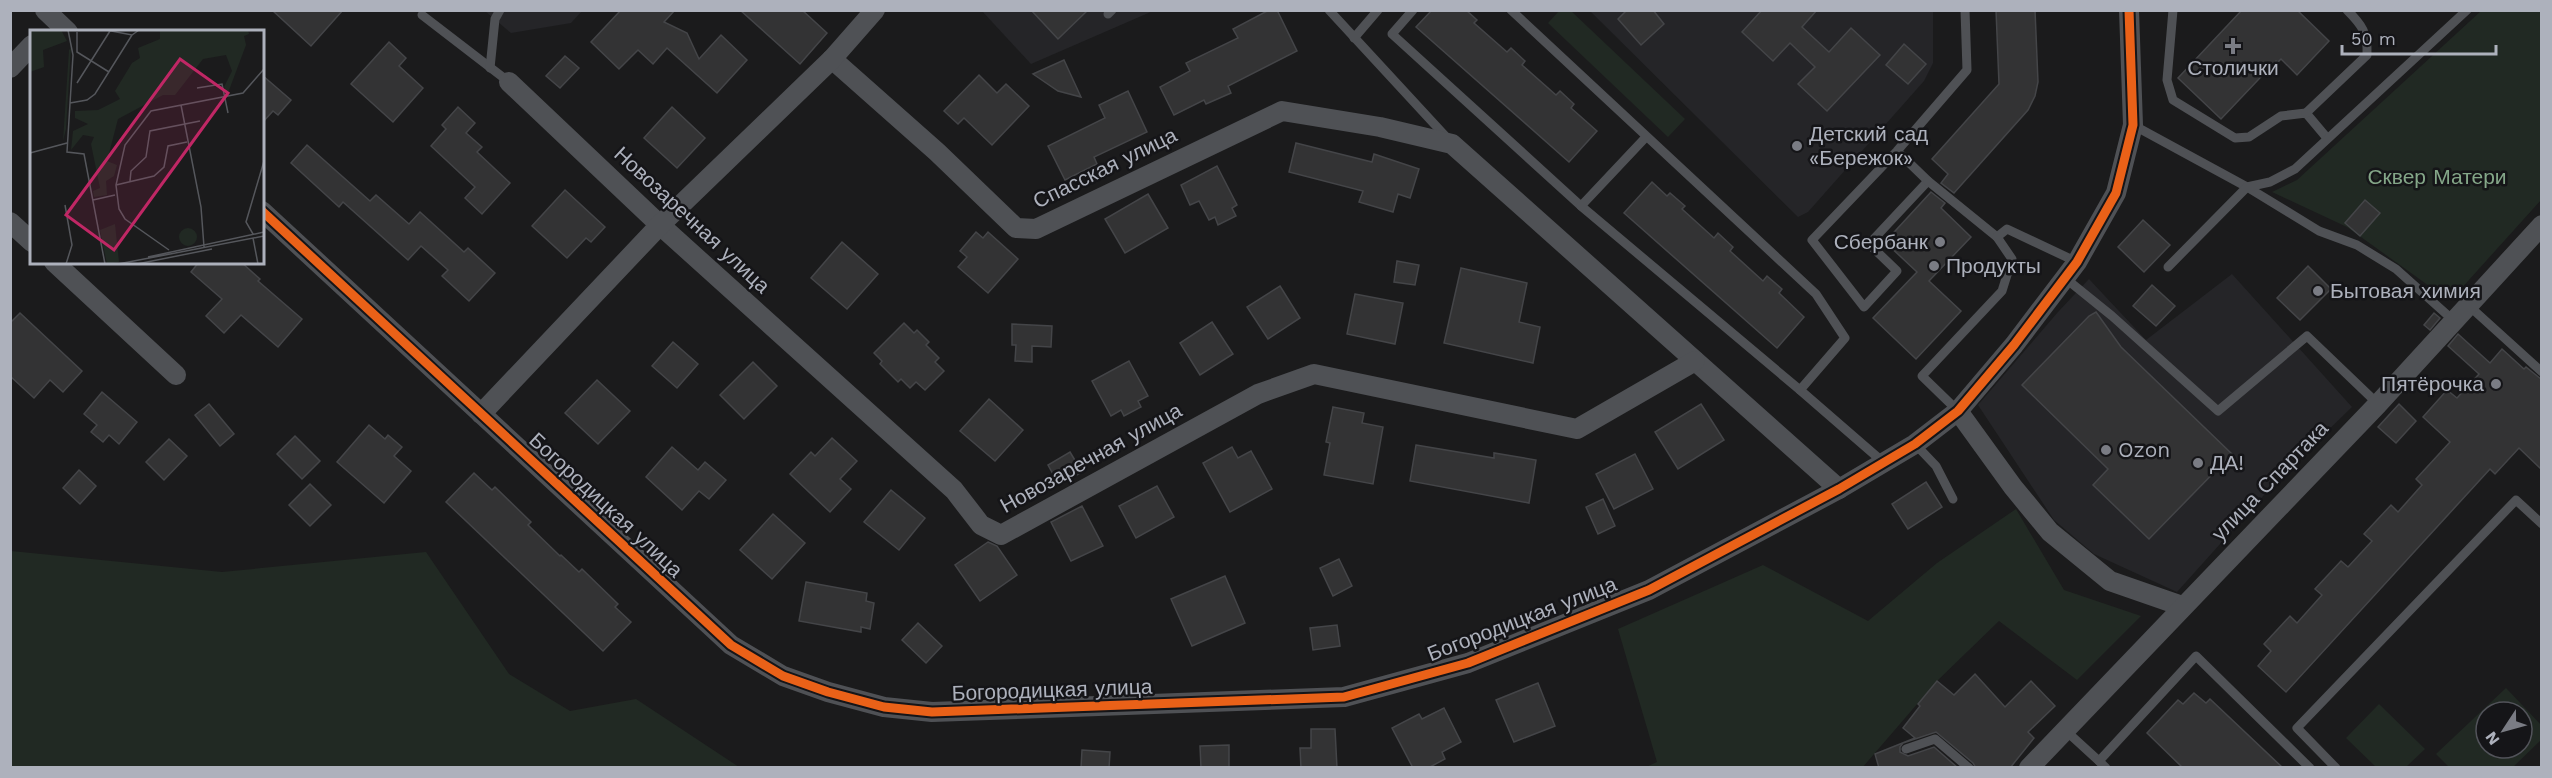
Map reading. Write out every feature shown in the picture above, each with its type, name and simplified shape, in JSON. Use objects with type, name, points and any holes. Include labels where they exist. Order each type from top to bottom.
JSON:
[{"type":"street","points":[[481,414],[660,225],[832,59],[874,10]]},
{"type":"street","name":"Богородицкая улица","points":[[264,214],[731,645],[783,676],[828,692],[884,707],[932,712],[1344,697],[1468,663],[1649,590],[1839,489],[1915,444],[1958,411],[2014,345],[2077,262],[2116,193],[2133,125],[2129,10]]},
{"type":"street","points":[[10,69],[30,47]]},
{"type":"street","name":"Спасская улица","points":[[832,59],[937,152],[1016,228],[1036,229],[1282,111],[1380,127],[1452,144]]},
{"type":"street","name":"Новозаречная улица","points":[[508,82],[660,225],[954,490],[981,525],[1001,535],[1258,394],[1314,374],[1577,429],[1695,361]]},
{"type":"street","points":[[1452,144],[1839,489]]},
{"type":"street","points":[[10,222],[30,240]]},
{"type":"street","name":"улица Спартака","points":[[2029,768],[2378,404],[2541,225]]},
{"type":"street","points":[[56,264],[176,375]]},
{"type":"street","points":[[1958,411],[2013,487],[2050,532],[2110,580],[2182,606]]},
{"type":"lane","points":[[490,68],[495,19],[500,10]]},
{"type":"lane","points":[[1329,10],[1452,144]]},
{"type":"lane","points":[[1413,10],[1392,34],[1581,206],[1883,462]]},
{"type":"lane","points":[[1511,10],[1816,294],[1845,338],[1800,390]]},
{"type":"lane","points":[[1928,180],[1869,244],[1897,270],[1864,307],[1812,240],[1897,151],[1967,70],[1965,10]]},
{"type":"lane","points":[[2173,10],[2167,80],[2173,100],[2235,138],[2249,137],[2281,116],[2306,113],[2367,55],[2368,39],[2360,22],[2347,10]]},
{"type":"lane","points":[[2168,267],[2247,187],[2270,182],[2295,169],[2467,10]]},
{"type":"lane","points":[[1354,38],[1377,11]]},
{"type":"lane","points":[[422,15],[508,82]]},
{"type":"lane","points":[[2306,113],[2327,138]]},
{"type":"lane","points":[[2133,125],[2247,187],[2319,231],[2357,245],[2396,269],[2454,320]]},
{"type":"lane","points":[[1581,206],[1646,137]]},
{"type":"lane","points":[[1897,151],[1997,237],[2012,259],[2002,291],[1922,376],[1958,411]]},
{"type":"lane","points":[[1997,237],[2007,229],[2077,262]]},
{"type":"lane","points":[[2065,278],[2112,316],[2218,411],[2307,336],[2378,404]]},
{"type":"lane","points":[[2468,304],[2541,372]]},
{"type":"lane","points":[[1915,444],[1936,466],[1953,499]]},
{"type":"lane","points":[[2336,768],[2297,728],[2516,500],[2541,524]]},
{"type":"lane","points":[[2064,729],[2102,764],[2196,656],[2310,768]]},
{"type":"lane","points":[[1906,748],[1935,739],[1969,768]]},
{"type":"shaded area","points":[[485,11],[582,11],[571,23],[511,33]]},
{"type":"shaded area","points":[[982,11],[1153,11],[1031,64]]},
{"type":"shaded area","name":"Детский сад «Бережок»","points":[[1590,11],[1933,11],[1933,63],[1924,81],[1808,212],[1798,217]]},
{"type":"shaded area","points":[[2232,274],[2352,407],[2282,475],[2177,592],[2094,554],[2054,520],[1978,405],[2089,279],[2146,340]]},
{"type":"green space","points":[[1560,10],[1571,11],[1685,119],[1668,137],[1548,23]]},
{"type":"green space","name":"Сквер Матери","points":[[2481,11],[2541,11],[2541,200],[2450,301],[2347,227],[2272,192],[2297,180]]},
{"type":"green space","points":[[2016,509],[2064,590],[2141,616],[2077,680],[1999,621],[1937,681],[1862,768],[1646,767],[1657,762],[1618,629],[1763,565],[1868,621],[1937,563]]},
{"type":"green space","points":[[11,551],[222,572],[426,552],[509,674],[570,711],[636,699],[739,767],[11,767]]},
{"type":"green space","points":[[2506,688],[2517,700],[2493,700]]},
{"type":"green space","points":[[2379,704],[2425,749],[2406,767],[2376,767],[2346,738]]},
{"type":"green space","points":[[2474,718],[2474,760],[2520,760],[2513,767],[2449,767],[2436,754]]},
{"type":"green space","points":[[2534,718],[2541,725],[2541,740],[2534,747]]},
{"type":"building","points":[[272,10],[343,10],[311,46]]},
{"type":"building","points":[[621,10],[675,10],[664,22],[687,33],[699,59],[721,35],[747,60],[717,93],[667,48],[653,64],[638,50],[619,69],[591,42]]},
{"type":"building","points":[[740,10],[802,10],[827,33],[800,64]]},
{"type":"building","points":[[1031,10],[1088,10],[1058,39]]},
{"type":"building","points":[[1269,10],[1277,10],[1297,51],[1228,86],[1231,93],[1206,104],[1204,100],[1174,115],[1160,87],[1190,71],[1186,63],[1238,38],[1233,29]]},
{"type":"building","points":[[1432,10],[1466,10],[1477,20],[1474,23],[1507,52],[1511,48],[1525,61],[1522,65],[1556,95],[1560,91],[1574,104],[1571,108],[1597,131],[1569,162],[1416,27]]},
{"type":"building","points":[[1627,10],[1653,10],[1664,24],[1641,45],[1618,19]]},
{"type":"building","points":[[1762,10],[1817,10],[1802,27],[1829,52],[1851,28],[1880,55],[1827,111],[1798,84],[1815,67],[1790,43],[1773,61],[1742,32]]},
{"type":"building","points":[[1996,10],[2035,10],[2038,82],[2035,96],[2028,110],[1954,193],[1941,183],[1948,174],[1932,159],[1999,84]]},
{"type":"building","points":[[2242,10],[2297,10],[2329,41],[2297,75],[2281,59],[2277,63],[2276,61],[2221,119],[2178,78]]},
{"type":"building","points":[[389,42],[406,58],[399,66],[423,88],[393,122],[351,84]]},
{"type":"building","points":[[1904,44],[1926,64],[1908,84],[1886,65]]},
{"type":"building","points":[[565,56],[579,68],[560,88],[546,76]]},
{"type":"building","points":[[1064,60],[1081,97],[1058,91],[1033,74]]},
{"type":"building","points":[[979,75],[997,93],[1006,84],[1029,106],[992,145],[964,118],[958,124],[944,111]]},
{"type":"building","points":[[264,77],[291,100],[278,115],[273,111],[264,121]]},
{"type":"building","points":[[1128,91],[1147,132],[1094,157],[1097,164],[1065,180],[1048,146],[1105,118],[1099,105]]},
{"type":"building","points":[[458,107],[475,123],[466,133],[482,147],[477,152],[510,183],[482,214],[465,198],[475,187],[431,146],[446,129],[442,125]]},
{"type":"building","points":[[672,107],[705,138],[677,168],[644,138]]},
{"type":"building","points":[[1296,143],[1372,162],[1374,154],[1419,169],[1410,198],[1398,194],[1393,212],[1359,202],[1363,191],[1289,172]]},
{"type":"building","points":[[307,145],[370,201],[376,195],[409,224],[420,212],[464,252],[468,248],[495,273],[469,301],[442,276],[448,270],[421,246],[408,260],[343,202],[339,207],[291,163]]},
{"type":"building","points":[[1217,166],[1237,205],[1232,208],[1236,216],[1218,225],[1215,217],[1209,220],[1199,201],[1190,205],[1181,185]]},
{"type":"building","points":[[1652,182],[1667,196],[1670,193],[1685,206],[1682,209],[1714,238],[1718,233],[1733,247],[1730,251],[1763,281],[1767,276],[1782,289],[1779,293],[1804,317],[1777,348],[1624,213]]},
{"type":"building","points":[[565,190],[605,227],[591,242],[586,238],[567,258],[532,226]]},
{"type":"building","points":[[1931,192],[1945,203],[1941,208],[1971,237],[1929,281],[1961,311],[1916,359],[1873,318],[1917,272],[1885,242]]},
{"type":"building","points":[[1148,194],[1168,228],[1125,253],[1105,219]]},
{"type":"building","points":[[2365,200],[2380,213],[2360,236],[2345,223]]},
{"type":"building","points":[[2143,220],[2170,245],[2144,272],[2118,247]]},
{"type":"building","points":[[976,232],[983,238],[988,232],[1018,259],[988,293],[958,267],[967,257],[960,251]]},
{"type":"building","points":[[842,242],[878,274],[847,309],[811,278]]},
{"type":"building","points":[[1397,261],[1419,265],[1415,285],[1394,282]]},
{"type":"building","points":[[197,264],[243,264],[260,279],[258,281],[302,319],[278,347],[241,315],[224,333],[206,316],[222,299],[191,272]]},
{"type":"building","points":[[2308,266],[2331,289],[2300,320],[2277,298]]},
{"type":"building","points":[[1461,268],[1527,283],[1519,322],[1540,327],[1533,363],[1444,343]]},
{"type":"building","points":[[2152,285],[2175,306],[2156,326],[2133,306]]},
{"type":"building","points":[[1280,286],[1300,318],[1268,339],[1247,307]]},
{"type":"building","points":[[1355,294],[1403,303],[1395,344],[1347,334]]},
{"type":"building","points":[[2096,312],[2121,347],[2232,454],[2149,539],[2093,485],[2108,469],[2022,385],[2089,316]]},
{"type":"building","points":[[20,313],[82,371],[63,392],[50,380],[34,398],[10,376],[10,323]]},
{"type":"building","points":[[2434,313],[2440,318],[2430,330],[2424,325]]},
{"type":"building","points":[[1212,322],[1233,354],[1200,375],[1180,343]]},
{"type":"building","points":[[904,323],[914,333],[917,330],[929,342],[926,345],[939,358],[935,362],[944,371],[925,390],[916,382],[910,388],[901,379],[898,382],[880,364],[882,361],[874,353]]},
{"type":"building","points":[[1012,324],[1052,326],[1051,347],[1032,346],[1032,362],[1015,361],[1016,345],[1012,345]]},
{"type":"building","points":[[2458,334],[2490,363],[2502,349],[2524,369],[2526,367],[2541,379],[2541,469],[2519,448],[2495,474],[2490,469],[2286,692],[2258,666],[2271,651],[2264,644],[2290,616],[2297,623],[2322,595],[2315,589],[2341,561],[2348,567],[2372,541],[2364,534],[2391,505],[2398,512],[2422,485],[2416,479],[2450,442],[2423,417],[2447,390],[2457,398],[2479,374],[2448,346]]},
{"type":"building","points":[[673,342],[698,364],[677,388],[652,366]]},
{"type":"building","points":[[1129,361],[1148,396],[1138,401],[1141,407],[1124,416],[1121,410],[1111,416],[1092,381]]},
{"type":"building","points":[[753,362],[777,386],[744,419],[720,395]]},
{"type":"building","points":[[597,380],[630,411],[598,444],[565,413]]},
{"type":"building","points":[[102,392],[137,422],[119,444],[109,435],[103,442],[91,432],[97,425],[84,414]]},
{"type":"building","points":[[989,399],[1023,430],[995,461],[960,431]]},
{"type":"building","points":[[209,404],[234,434],[220,446],[195,415]]},
{"type":"building","points":[[1701,404],[1724,440],[1678,469],[1655,432]]},
{"type":"building","points":[[2399,404],[2416,421],[2396,443],[2378,427]]},
{"type":"building","points":[[1333,407],[1364,413],[1362,423],[1383,427],[1373,484],[1324,475],[1330,443],[1326,442]]},
{"type":"building","points":[[369,425],[385,439],[388,435],[402,447],[394,456],[411,471],[384,503],[337,462]]},
{"type":"building","points":[[295,436],[320,461],[302,479],[277,454]]},
{"type":"building","points":[[832,438],[857,461],[840,479],[851,489],[830,512],[790,474],[811,452],[815,456]]},
{"type":"building","points":[[169,439],[187,456],[164,480],[146,462]]},
{"type":"building","points":[[1416,445],[1494,458],[1494,453],[1536,460],[1529,503],[1410,481]]},
{"type":"building","points":[[672,447],[698,470],[705,462],[726,480],[709,499],[699,491],[682,510],[646,477]]},
{"type":"building","points":[[1232,447],[1238,458],[1251,451],[1272,489],[1230,512],[1203,463]]},
{"type":"building","points":[[1070,452],[1082,472],[1059,485],[1048,465]]},
{"type":"building","points":[[1635,454],[1653,489],[1614,509],[1596,474]]},
{"type":"building","points":[[79,470],[96,486],[80,504],[63,488]]},
{"type":"building","points":[[474,473],[492,490],[495,487],[531,522],[528,525],[560,556],[579,572],[582,569],[618,604],[615,607],[631,622],[603,651],[446,502]]},
{"type":"building","points":[[1926,482],[1942,507],[1908,529],[1892,504]]},
{"type":"building","points":[[310,484],[331,505],[310,526],[289,505]]},
{"type":"building","points":[[1157,486],[1174,517],[1136,538],[1119,506]]},
{"type":"building","points":[[891,490],[925,518],[899,550],[864,522]]},
{"type":"building","points":[[1603,499],[1615,526],[1598,534],[1586,507]]},
{"type":"building","points":[[1082,506],[1103,546],[1071,561],[1051,522]]},
{"type":"building","points":[[773,514],[805,543],[772,579],[740,550]]},
{"type":"building","points":[[988,542],[997,546],[1017,575],[980,601],[955,565]]},
{"type":"building","points":[[1339,559],[1352,586],[1333,596],[1320,568]]},
{"type":"building","points":[[1225,576],[1245,623],[1192,646],[1171,599]]},
{"type":"building","points":[[806,582],[867,593],[866,601],[874,603],[870,629],[861,627],[861,632],[799,621]]},
{"type":"building","points":[[918,623],[942,646],[926,663],[902,640]]},
{"type":"building","points":[[1337,625],[1340,646],[1313,650],[1310,628]]},
{"type":"building","points":[[1975,674],[2005,707],[2031,681],[2055,706],[2028,732],[2034,738],[2010,768],[1976,768],[1936,732],[1903,743],[1900,752],[1908,756],[1934,747],[1958,768],[1879,768],[1875,754],[1915,738],[1903,728],[1920,706],[1918,704],[1937,681],[1954,695]]},
{"type":"building","points":[[1538,683],[1555,726],[1514,742],[1496,700]]},
{"type":"building","points":[[2194,693],[2206,703],[2210,699],[2283,768],[2183,768],[2147,733],[2178,700],[2183,704]]},
{"type":"building","points":[[1444,708],[1461,742],[1442,752],[1445,759],[1428,768],[1413,768],[1392,728],[1419,714],[1422,719]]},
{"type":"building","points":[[1311,729],[1335,729],[1337,768],[1301,768],[1300,748],[1311,748]]},
{"type":"building","points":[[1229,745],[1229,768],[1201,768],[1200,746]]},
{"type":"building","points":[[1082,750],[1110,752],[1109,768],[1081,768]]},
{"type":"cycle path","points":[[264,213],[731,645],[783,676],[828,692],[884,707],[932,712],[1344,697],[1468,663],[1649,590],[1839,489],[1915,444],[1958,411],[2014,345],[2077,262],[2116,193],[2133,125],[2129,10]]},
{"type":"place","name":"Столички","points":[[2233,46]]},
{"type":"place","name":"Детский сад «Бережок»","points":[[1797,146]]},
{"type":"place","name":"Сбербанк","points":[[1940,242]]},
{"type":"place","name":"Продукты","points":[[1934,266]]},
{"type":"place","name":"Бытовая химия","points":[[2318,291]]},
{"type":"place","name":"Пятёрочка","points":[[2496,384]]},
{"type":"place","name":"Ozon","points":[[2106,450]]},
{"type":"place","name":"ДА!","points":[[2198,463]]}]
